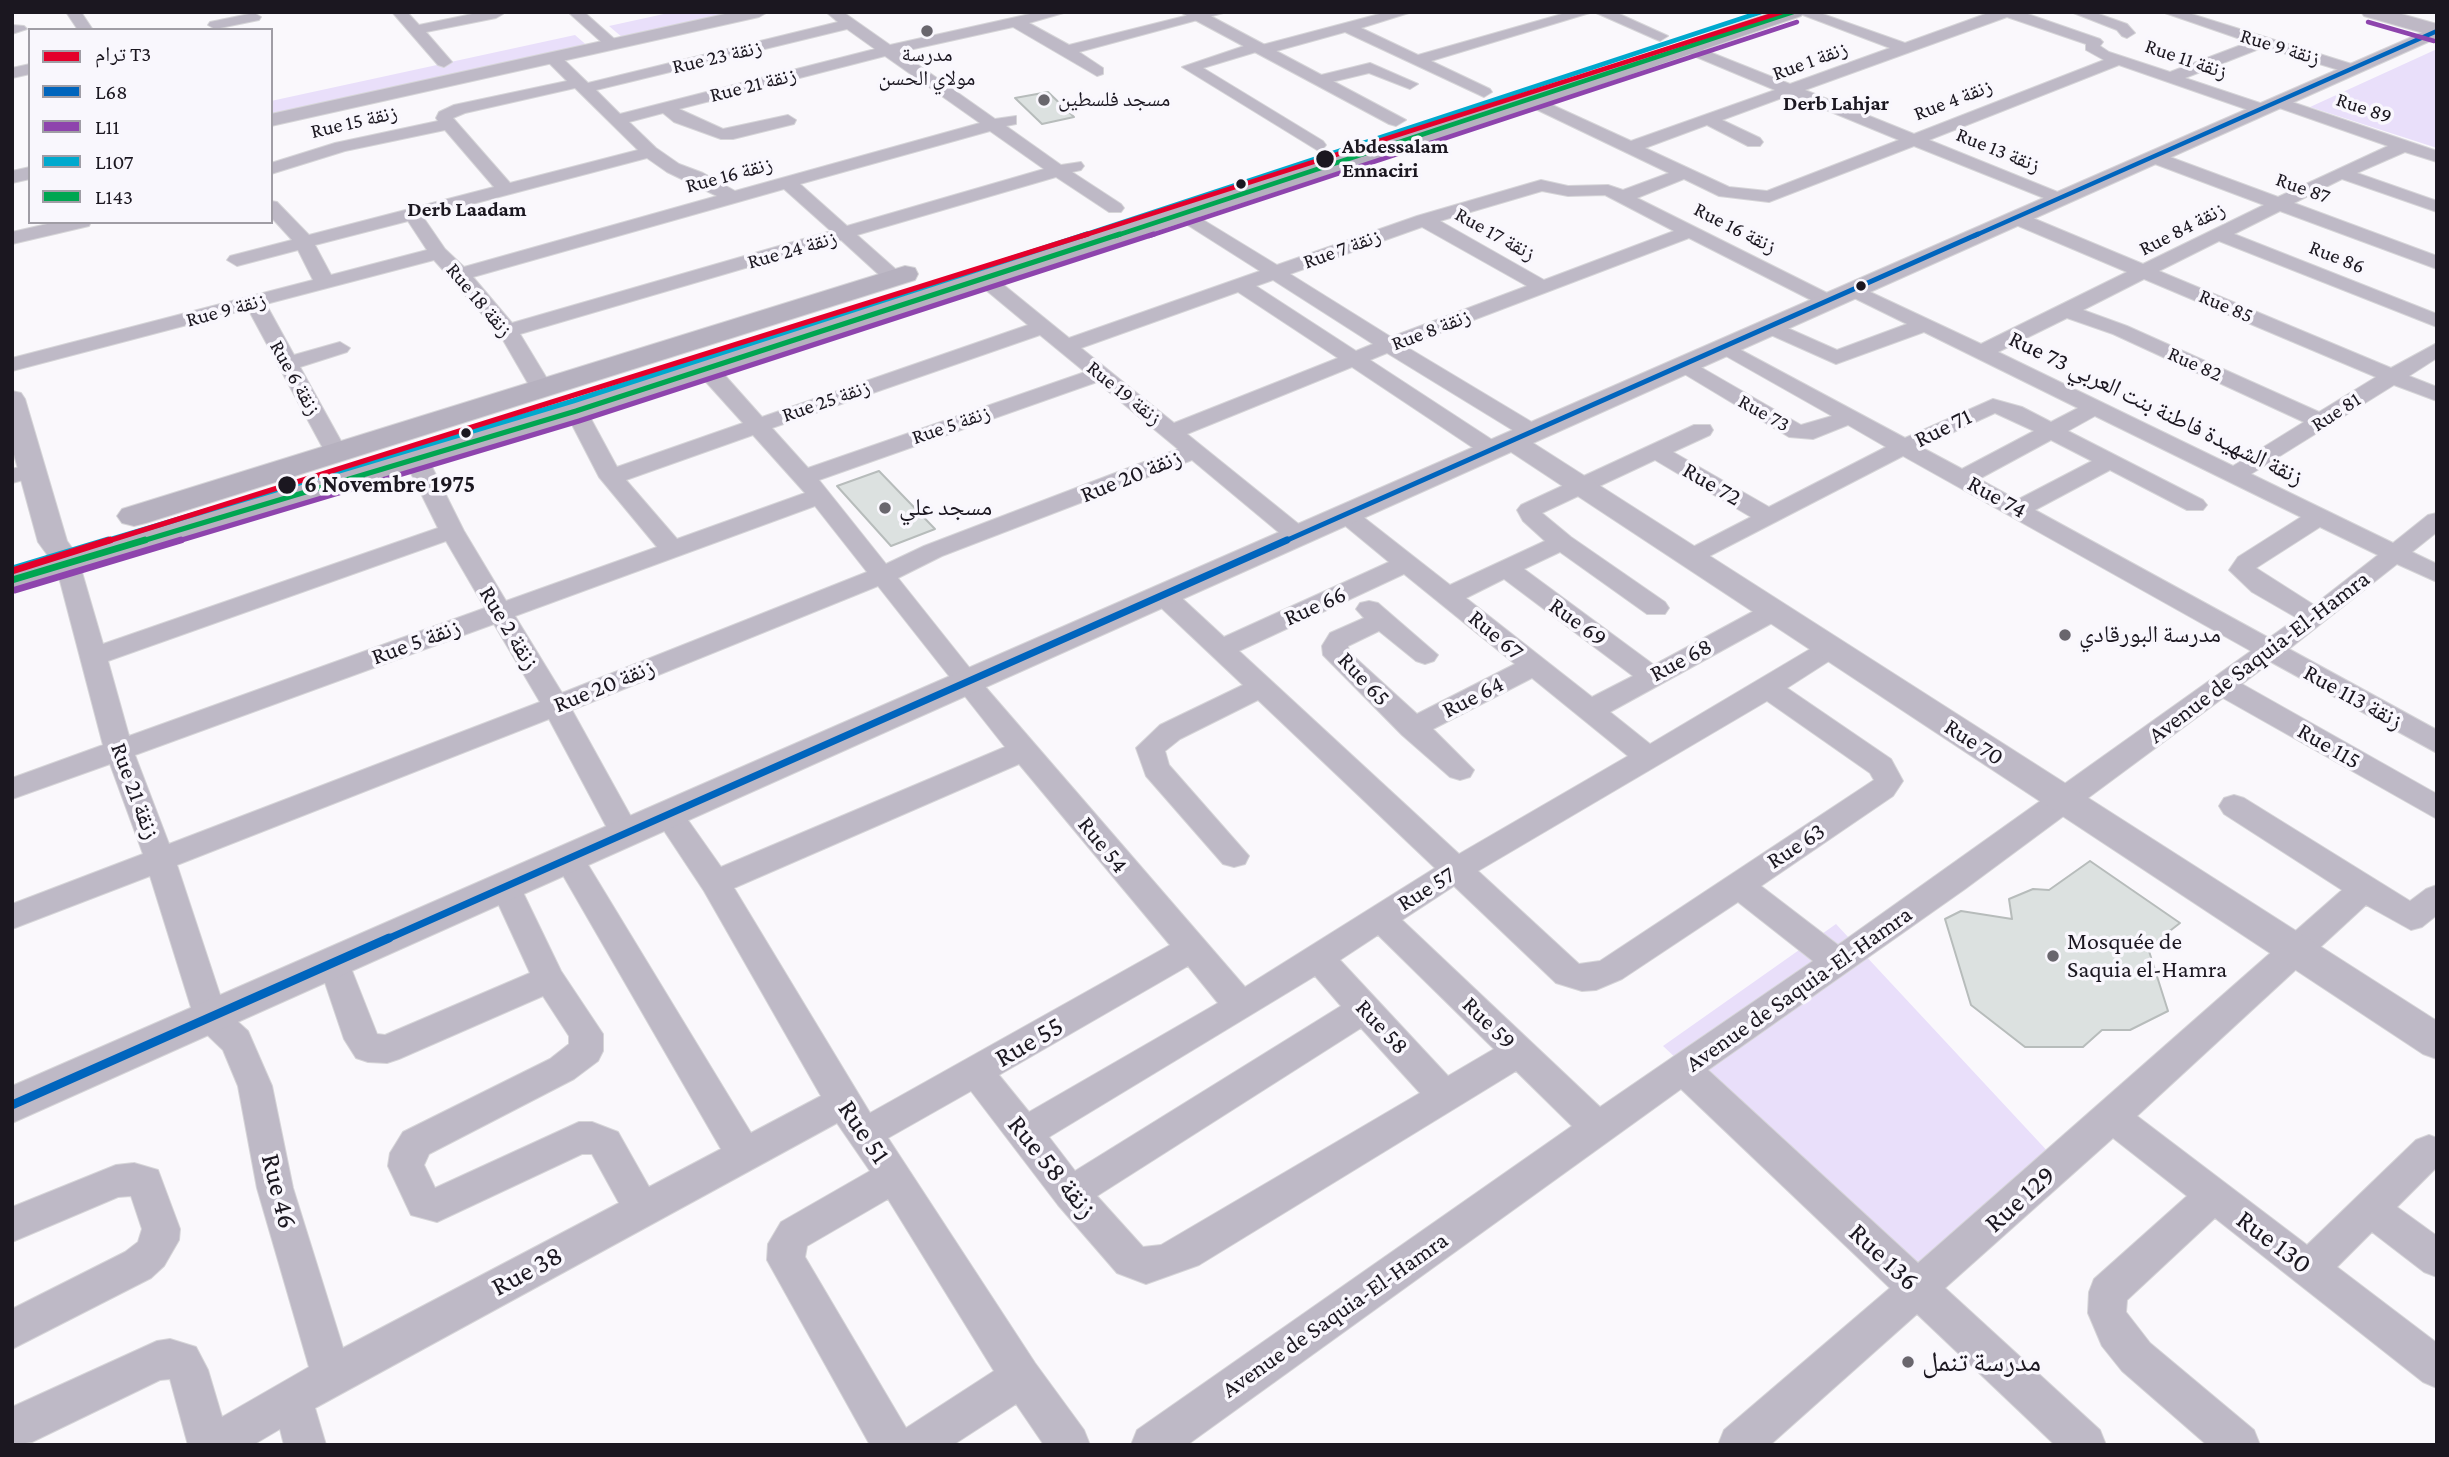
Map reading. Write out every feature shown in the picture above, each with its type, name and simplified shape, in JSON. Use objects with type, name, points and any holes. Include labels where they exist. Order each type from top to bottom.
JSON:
[{"type":"main road","points":[[12,580],[60,552],[336,452],[1734,12]]},
{"type":"main road","points":[[12,554],[60,552],[416,458],[576,411],[982,277],[1531,101],[1794,12]]},
{"type":"main road","points":[[2371,12],[2437,31]]},
{"type":"main road","points":[[2410,12],[2437,20]]},
{"type":"street","points":[[74,14],[96,12]]},
{"type":"street","points":[[399,12],[415,30],[451,60]]},
{"type":"street","points":[[575,12],[612,44]]},
{"type":"street","points":[[273,120],[759,12]]},
{"type":"street","points":[[833,12],[853,18],[908,46],[1010,120],[1066,169]]},
{"type":"street","name":"Rue 21 زنقة","points":[[617,120],[888,50],[1060,12]]},
{"type":"street","points":[[1067,50],[1193,15],[1220,12]]},
{"type":"street","points":[[1317,145],[1191,67],[1405,12]]},
{"type":"street","points":[[1416,60],[1586,12]]},
{"type":"street","points":[[1601,12],[1660,36]]},
{"type":"street","points":[[1802,12],[1906,48]]},
{"type":"street","name":"Rue 1 زنقة","points":[[1628,148],[2007,12]]},
{"type":"street","name":"Rue 11 زنقة","points":[[2007,12],[2095,47],[2118,60],[2269,106]]},
{"type":"street","points":[[2037,22],[2062,12]]},
{"type":"street","points":[[2078,12],[2126,30],[2127,33],[2095,47]]},
{"type":"street","name":"Rue 9 زنقة","points":[[2169,12],[2351,69]]},
{"type":"street","points":[[2201,22],[2228,12]]},
{"type":"street","points":[[415,30],[496,14]]},
{"type":"street","points":[[1193,15],[1396,120]]},
{"type":"street","points":[[213,22],[254,17]]},
{"type":"street","points":[[853,18],[888,50],[991,125],[1124,205]]},
{"type":"street","name":"Rue 23 زنقة","points":[[581,85],[853,18]]},
{"type":"street","points":[[565,34],[615,23]]},
{"type":"street","points":[[1017,23],[1067,50],[1097,72]]},
{"type":"street","points":[[1348,28],[1484,92]]},
{"type":"street","points":[[12,1105],[2437,31]]},
{"type":"street","points":[[2170,78],[2265,41]]},
{"type":"street","name":"Rue 13 زنقة","points":[[1687,48],[2059,199]]},
{"type":"street","points":[[553,58],[650,152],[673,169],[697,177],[733,198]]},
{"type":"street","points":[[417,68],[451,60]]},
{"type":"street","name":"Rue 4 زنقة","points":[[1682,174],[1725,192],[1756,198],[1782,194],[2118,60]]},
{"type":"street","points":[[1319,80],[1370,68],[1410,84]]},
{"type":"street","name":"Rue 15 زنقة","points":[[273,168],[447,121],[460,109],[581,85]]},
{"type":"street","points":[[1531,101],[1682,174]]},
{"type":"street","name":"Rue 89","points":[[2269,106],[2437,157]]},
{"type":"street","points":[[666,107],[680,118],[721,134],[733,134],[788,120]]},
{"type":"street","points":[[1714,118],[1760,139]]},
{"type":"street","name":"Rue 16 زنقة","points":[[460,274],[1010,120]]},
{"type":"street","points":[[447,121],[506,190]]},
{"type":"street","name":"Rue 84 زنقة","points":[[1982,352],[2148,272],[2341,173],[2403,146]]},
{"type":"street","points":[[237,260],[303,240],[413,215],[650,152]]},
{"type":"street","name":"Rue 87","points":[[2153,157],[2437,263]]},
{"type":"street","name":"Rue 24 زنقة","points":[[508,331],[1066,169]]},
{"type":"street","points":[[2341,173],[2437,207]]},
{"type":"street","points":[[1622,197],[1682,174]]},
{"type":"street","points":[[788,183],[894,278]]},
{"type":"street","name":"Rue 7 زنقة","points":[[1066,346],[1424,220],[1531,186],[1551,186],[1568,191],[1601,188],[1622,197]]},
{"type":"street","name":"Rue 16 زنقة","points":[[1622,197],[1691,231],[1841,295]]},
{"type":"street","points":[[273,208],[303,240],[325,283]]},
{"type":"street","points":[[1182,213],[1389,345],[1512,441]]},
{"type":"street","name":"Rue 18 زنقة","points":[[413,215],[438,253],[460,274],[508,331],[541,387]]},
{"type":"street","name":"Rue 85","points":[[2016,218],[2437,394]]},
{"type":"street","name":"Rue 17 زنقة","points":[[1424,220],[1543,287]]},
{"type":"street","points":[[12,238],[73,224]]},
{"type":"street","name":"Rue 8 زنقة","points":[[1172,432],[1389,345],[1691,231]]},
{"type":"street","name":"Rue 86","points":[[2220,235],[2437,321]]},
{"type":"street","name":"Rue 9 زنقة","points":[[12,365],[438,253]]},
{"type":"street","name":"Rue 19 زنقة","points":[[982,277],[1297,536]]},
{"type":"street","points":[[1241,285],[1354,359],[1512,441]]},
{"type":"street","name":"Rue 73 زنقة الشهيدة فاطنة بنت العربي","points":[[1841,295],[1924,325],[1982,352],[2437,574]]},
{"type":"street","name":"Rue 6 زنقة","points":[[255,303],[336,452]]},
{"type":"street","name":"Rue 82","points":[[2067,311],[2120,331],[2322,422]]},
{"type":"street","points":[[1769,327],[1828,357],[1844,356],[1924,325]]},
{"type":"street","name":"Rue 25 زنقة","points":[[611,477],[1042,327]]},
{"type":"street","name":"Rue 74","points":[[1724,347],[2269,651]]},
{"type":"street","points":[[286,364],[340,348]]},
{"type":"street","name":"Rue 81","points":[[2234,475],[2437,349]]},
{"type":"street","name":"Rue 73","points":[[1682,366],[1797,432],[1813,432],[1851,416]]},
{"type":"street","points":[[705,367],[811,487],[966,682]]},
{"type":"street","name":"Rue 5 زنقة","points":[[12,789],[673,550],[811,487],[1100,374]]},
{"type":"street","points":[[12,399],[21,474],[60,552]]},
{"type":"street","name":"Rue 71","points":[[1694,556],[1905,446],[1993,406],[2014,412],[2195,505]]},
{"type":"street","points":[[1963,478],[2096,407]]},
{"type":"street","points":[[576,411],[611,477],[673,550]]},
{"type":"street","name":"Rue 72","points":[[1562,542],[1535,521],[1529,510],[1702,430]]},
{"type":"street","name":"Rue 70","points":[[1512,441],[1694,556],[1774,611],[2437,1042]]},
{"type":"street","name":"Rue 20 زنقة","points":[[12,917],[556,706],[883,575],[933,551],[1195,451]]},
{"type":"street","name":"Rue 72","points":[[1655,452],[1769,517]]},
{"type":"street","name":"Rue 2 زنقة","points":[[416,458],[452,531],[556,706],[625,833]]},
{"type":"street","points":[[2018,509],[2108,462]]},
{"type":"street","name":"Rue 67","points":[[1345,514],[1647,756]]},
{"type":"street","points":[[2315,617],[2248,578],[2242,570],[2247,562],[2319,517]]},
{"type":"street","name":"Avenue de Saquia-El-Hamra","points":[[1152,1445],[1598,1128],[1954,881],[2315,617],[2437,520]]},
{"type":"street","points":[[94,656],[452,531]]},
{"type":"street","points":[[1448,596],[1562,542],[1656,608]]},
{"type":"street","name":"Rue 21 زنقة","points":[[60,552],[94,656],[118,751],[160,859],[211,1017]]},
{"type":"street","name":"Rue 66","points":[[1222,648],[1407,563]]},
{"type":"street","name":"Rue 69","points":[[1506,568],[1651,677]]},
{"type":"street","points":[[1348,591],[1425,654]]},
{"type":"street","points":[[1163,595],[1457,869]]},
{"type":"street","name":"Rue 68","points":[[1589,710],[1774,611]]},
{"type":"street","name":"Rue 65","points":[[1382,620],[1339,639],[1335,646],[1336,655],[1460,771]]},
{"type":"street","name":"Rue 57","points":[[1024,1133],[1241,1006],[1457,869],[1768,688],[1831,648]]},
{"type":"street","name":"Rue 113 زنقة","points":[[2269,651],[2437,743]]},
{"type":"street","name":"Rue 64","points":[[1412,728],[1533,666]]},
{"type":"street","name":"Rue 54","points":[[966,682],[1241,1006]]},
{"type":"street","name":"Rue 115","points":[[2222,685],[2437,808]]},
{"type":"street","points":[[1234,856],[1156,769],[1150,757],[1150,748],[1170,732],[1262,687]]},
{"type":"street","name":"Rue 63","points":[[1457,869],[1568,974],[1596,977],[1611,970],[1882,789],[1889,781],[1881,766],[1768,688]]},
{"type":"street","points":[[715,883],[1024,750]]},
{"type":"street","points":[[2234,806],[2411,918],[2437,897]]},
{"type":"street","name":"Rue 51","points":[[668,814],[715,883],[843,1102],[894,1176],[1021,1377],[1069,1445]]},
{"type":"street","points":[[568,858],[743,1153]]},
{"type":"street","points":[[1737,884],[1837,962]]},
{"type":"street","points":[[505,886],[549,979],[586,1034],[586,1051],[562,1069],[416,1143],[408,1153],[406,1166],[424,1203],[437,1205],[579,1138],[592,1138],[605,1143],[642,1209]]},
{"type":"street","name":"Rue 129","points":[[1738,1445],[1919,1289],[2364,888]]},
{"type":"street","name":"Rue 59","points":[[1380,918],[1598,1128]]},
{"type":"street","name":"Rue 55","points":[[866,1133],[977,1073],[1191,949]]},
{"type":"street","name":"Rue 58","points":[[1318,958],[1446,1097]]},
{"type":"street","points":[[334,962],[360,1039],[368,1048],[387,1049],[549,979]]},
{"type":"street","points":[[1071,1193],[1364,1008]]},
{"type":"street","name":"Rue 46","points":[[211,1017],[236,1041],[255,1086],[275,1188],[332,1376]]},
{"type":"street","points":[[1446,1097],[1519,1051]]},
{"type":"street","name":"Rue 136","points":[[1683,1069],[2085,1445]]},
{"type":"street","name":"Rue 58 زنقة","points":[[977,1073],[1071,1193],[1129,1260],[1146,1266],[1186,1253],[1446,1097]]},
{"type":"street","name":"Rue 38","points":[[211,1445],[332,1376],[743,1153],[843,1102]]},
{"type":"street","name":"Rue 130","points":[[2112,1117],[2437,1368]]},
{"type":"street","points":[[2310,1269],[2429,1151]]},
{"type":"street","points":[[893,1445],[786,1260],[787,1244],[794,1234],[894,1176]]},
{"type":"street","points":[[12,1225],[116,1181],[134,1179],[145,1182],[161,1229],[160,1240],[151,1254],[138,1265],[12,1330]]},
{"type":"street","points":[[2213,1196],[2108,1292],[2107,1313],[2116,1333],[2136,1357],[2239,1445]]},
{"type":"street","points":[[2371,1209],[2437,1259]]},
{"type":"street","points":[[12,1427],[18,1428],[157,1361],[170,1359],[182,1361],[188,1370],[211,1445]]},
{"type":"street","points":[[916,1445],[1021,1377]]},
{"type":"street","points":[[292,1399],[305,1445]]},
{"type":"shaded area","points":[[673,12],[736,12],[623,38],[609,26]]},
{"type":"shaded area","points":[[575,35],[590,48],[273,117],[273,101]]},
{"type":"shaded area","points":[[2437,49],[2437,148],[2310,107]]},
{"type":"shaded area","points":[[1836,924],[2052,1156],[1911,1279],[1663,1046]]},
{"type":"building","points":[[1048,92],[1074,117],[1042,124],[1015,98]]},
{"type":"building","name":"مسجد علي","points":[[879,471],[935,529],[891,546],[837,486]]},
{"type":"building","name":"Mosquée de Saquia el-Hamra","points":[[2090,861],[2180,923],[2148,948],[2168,1011],[2130,1030],[2102,1030],[2083,1047],[2025,1047],[1971,1005],[1945,919],[1961,911],[2012,919],[2009,899],[2033,889],[2049,890]]},
{"type":"tram line","name":"T3","points":[[12,571],[1172,208],[1782,12]]},
{"type":"transit line","name":"L107","points":[[12,569],[573,401],[1528,91],[1761,12]]},
{"type":"transit line","name":"L143","points":[[12,580],[576,411],[1531,101],[1793,12]]},
{"type":"transit line","name":"L11","points":[[15,590],[579,421],[1534,111],[1797,22]]},
{"type":"transit line","name":"L11","points":[[2368,22],[2434,41]]},
{"type":"transit line","name":"L68","points":[[12,1105],[2437,31]]},
{"type":"place","name":"مدرسة مولاي الحسن","points":[[927,31]]},
{"type":"place","name":"مسجد فلسطين","points":[[1044,100]]},
{"type":"place","name":"Abdessalam Ennaciri","points":[[1325,159]]},
{"type":"place","name":"6 Novembre 1975","points":[[287,485]]},
{"type":"place","name":"مسجد علي","points":[[885,508]]},
{"type":"place","name":"مدرسة البورقادي","points":[[2065,635]]},
{"type":"place","name":"Mosquée de Saquia el-Hamra","points":[[2053,956]]},
{"type":"place","name":"مدرسة تنمل","points":[[1908,1362]]},
{"type":"district","name":"Derb Lahjar","points":[[1836,104]]},
{"type":"district","name":"Derb Laadam","points":[[467,210]]}]
